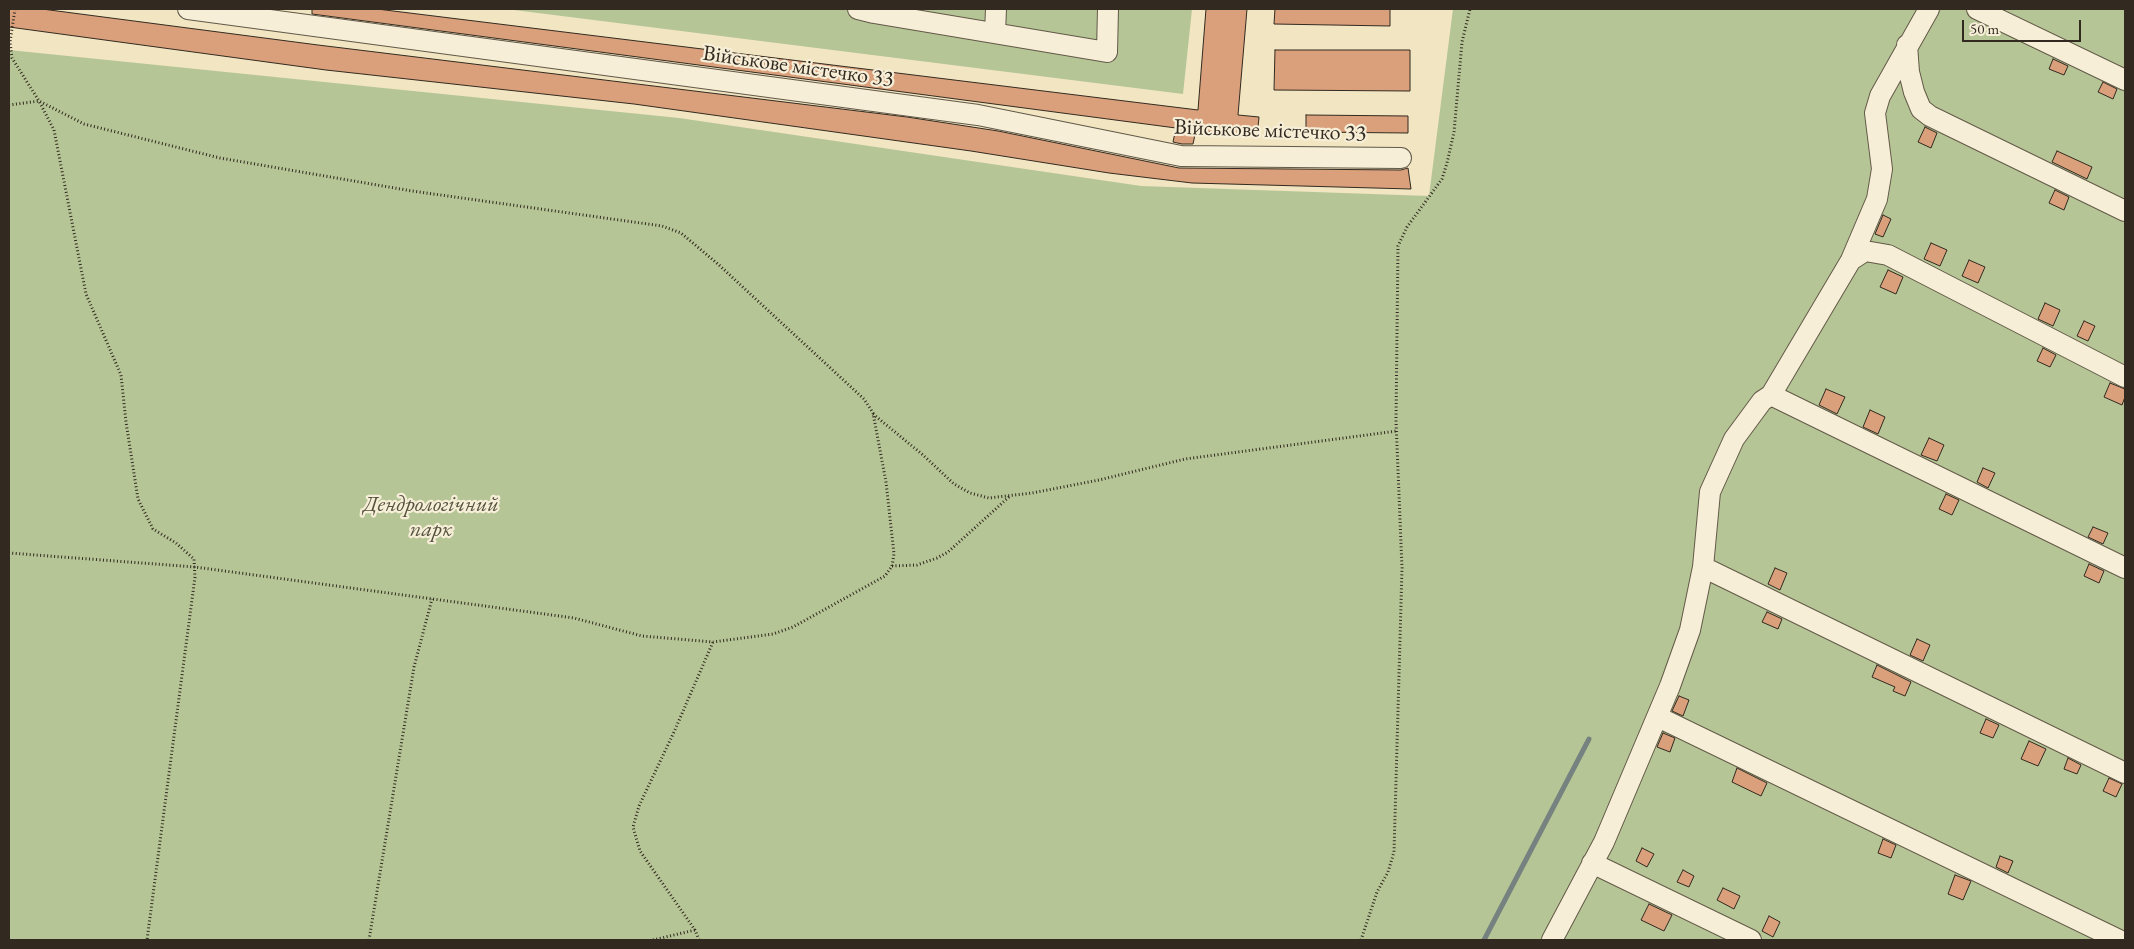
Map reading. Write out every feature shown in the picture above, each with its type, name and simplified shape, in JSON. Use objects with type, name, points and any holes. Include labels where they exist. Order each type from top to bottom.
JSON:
[{"type":"street","name":"Військове містечко 33","points":[[188,9],[978,115],[1181,156],[1401,158]]},
{"type":"street","points":[[858,9],[874,14],[1107,52],[1108,9]]},
{"type":"street","points":[[995,33],[996,9]]},
{"type":"street","points":[[1552,940],[1604,842],[1658,716],[1690,630],[1703,567],[1710,492],[1734,439],[1762,401],[1771,395],[1851,260],[1878,199],[1882,169],[1875,113],[1880,96],[1907,45],[1929,9]]},
{"type":"street","points":[[1977,9],[2125,80]]},
{"type":"street","points":[[1907,45],[1909,72],[1914,92],[1921,109],[1930,116],[2125,211]]},
{"type":"street","points":[[1851,260],[1865,251],[1888,255],[2125,376]]},
{"type":"street","points":[[1771,395],[2125,568]]},
{"type":"street","points":[[1703,567],[2125,773]]},
{"type":"street","points":[[1658,716],[2119,940]]},
{"type":"street","points":[[1592,863],[1751,940]]},
{"type":"path","points":[[15,9],[10,42],[12,58],[40,101],[54,130],[86,294],[122,374],[126,422],[138,498],[153,529],[176,543],[194,559],[194,586],[146,940]]},
{"type":"path","points":[[1361,940],[1377,892],[1388,872],[1394,852],[1402,568],[1397,431],[1398,246],[1407,227],[1442,179],[1447,163],[1454,132],[1462,42],[1470,9]]},
{"type":"path","points":[[9,105],[40,101],[84,124],[220,158],[412,191],[662,226],[681,233],[720,265],[864,399],[873,413],[962,488],[970,493],[989,498],[1099,480],[1185,459],[1397,431]]},
{"type":"path","points":[[9,553],[194,567],[574,618],[642,636],[712,642],[773,634],[794,627],[885,576],[892,566],[894,554],[886,482],[873,413]]},
{"type":"path","points":[[892,566],[917,565],[948,552],[1010,495]]},
{"type":"path","points":[[369,940],[414,667],[432,599]]},
{"type":"path","points":[[699,940],[695,930],[640,851],[633,826],[639,806],[674,732],[712,642]]},
{"type":"path","points":[[652,940],[695,930]]},
{"type":"green space","points":[[506,9],[1192,9],[1183,94]]},
{"type":"green space","name":"Дендрологічний парк","points":[[1453,9],[2125,9],[2125,940],[9,940],[9,50],[679,118],[1141,186],[1429,196]]},
{"type":"building","points":[[9,9],[42,9],[318,45],[907,117],[998,131],[1179,168],[1401,170],[1408,168],[1411,189],[1192,183],[1109,173],[971,151],[634,104],[326,70],[9,27]]},
{"type":"building","points":[[312,9],[377,9],[1198,110],[1206,9],[1247,9],[1238,115],[1259,117],[1257,137],[1196,130],[1193,144],[1182,144],[1173,142],[1176,128],[312,14]]},
{"type":"building","points":[[1275,9],[1390,9],[1390,26],[1274,24]]},
{"type":"building","points":[[1275,50],[1410,50],[1410,91],[1274,90]]},
{"type":"building","points":[[2053,59],[2068,66],[2064,75],[2049,69]]},
{"type":"building","points":[[2103,82],[2117,89],[2113,99],[2098,92]]},
{"type":"building","points":[[1306,115],[1408,116],[1408,133],[1306,132]]},
{"type":"building","points":[[1925,127],[1937,133],[1931,148],[1918,142]]},
{"type":"building","points":[[2057,151],[2092,167],[2087,179],[2052,162]]},
{"type":"building","points":[[2055,190],[2069,197],[2064,210],[2049,203]]},
{"type":"building","points":[[1883,215],[1891,219],[1883,237],[1875,234]]},
{"type":"building","points":[[1931,243],[1947,250],[1940,266],[1924,259]]},
{"type":"building","points":[[1969,260],[1985,267],[1978,283],[1962,276]]},
{"type":"building","points":[[1888,270],[1903,277],[1896,294],[1880,287]]},
{"type":"building","points":[[2045,303],[2060,310],[2053,326],[2038,319]]},
{"type":"building","points":[[2084,321],[2095,326],[2088,341],[2077,336]]},
{"type":"building","points":[[2043,348],[2056,355],[2050,367],[2037,361]]},
{"type":"building","points":[[2110,383],[2125,389],[2122,405],[2104,397]]},
{"type":"building","points":[[1826,389],[1845,397],[1837,414],[1819,405]]},
{"type":"building","points":[[1870,410],[1885,417],[1878,434],[1863,427]]},
{"type":"building","points":[[1929,438],[1944,445],[1937,461],[1921,455]]},
{"type":"building","points":[[1983,468],[1995,473],[1988,488],[1977,482]]},
{"type":"building","points":[[1946,494],[1959,500],[1952,515],[1939,509]]},
{"type":"building","points":[[2093,527],[2108,533],[2103,544],[2088,537]]},
{"type":"building","points":[[2089,564],[2104,571],[2099,583],[2084,576]]},
{"type":"building","points":[[1775,568],[1787,573],[1780,590],[1768,584]]},
{"type":"building","points":[[1767,612],[1782,619],[1778,629],[1762,622]]},
{"type":"building","points":[[1917,639],[1930,645],[1923,661],[1910,655]]},
{"type":"building","points":[[1877,665],[1911,682],[1905,696],[1893,691],[1895,687],[1872,677]]},
{"type":"building","points":[[1679,696],[1689,700],[1683,716],[1672,711]]},
{"type":"building","points":[[1986,719],[1999,725],[1993,738],[1980,733]]},
{"type":"building","points":[[1663,733],[1675,738],[1670,752],[1657,747]]},
{"type":"building","points":[[2029,741],[2046,749],[2038,766],[2021,759]]},
{"type":"building","points":[[2068,758],[2081,765],[2077,774],[2064,769]]},
{"type":"building","points":[[1737,768],[1767,783],[1761,796],[1732,782]]},
{"type":"building","points":[[2109,778],[2122,784],[2116,797],[2103,791]]},
{"type":"building","points":[[1883,839],[1896,845],[1891,858],[1878,853]]},
{"type":"building","points":[[1642,848],[1654,854],[1647,867],[1636,861]]},
{"type":"building","points":[[2000,856],[2013,861],[2008,873],[1996,867]]},
{"type":"building","points":[[1683,870],[1694,876],[1689,887],[1677,882]]},
{"type":"building","points":[[1955,875],[1971,881],[1963,900],[1948,894]]},
{"type":"building","points":[[1723,888],[1740,896],[1734,909],[1717,900]]},
{"type":"building","points":[[1649,904],[1672,915],[1664,931],[1641,920]]},
{"type":"building","points":[[1769,916],[1780,922],[1773,937],[1762,931]]},
{"type":"waterway","points":[[1484,940],[1589,739]]}]
